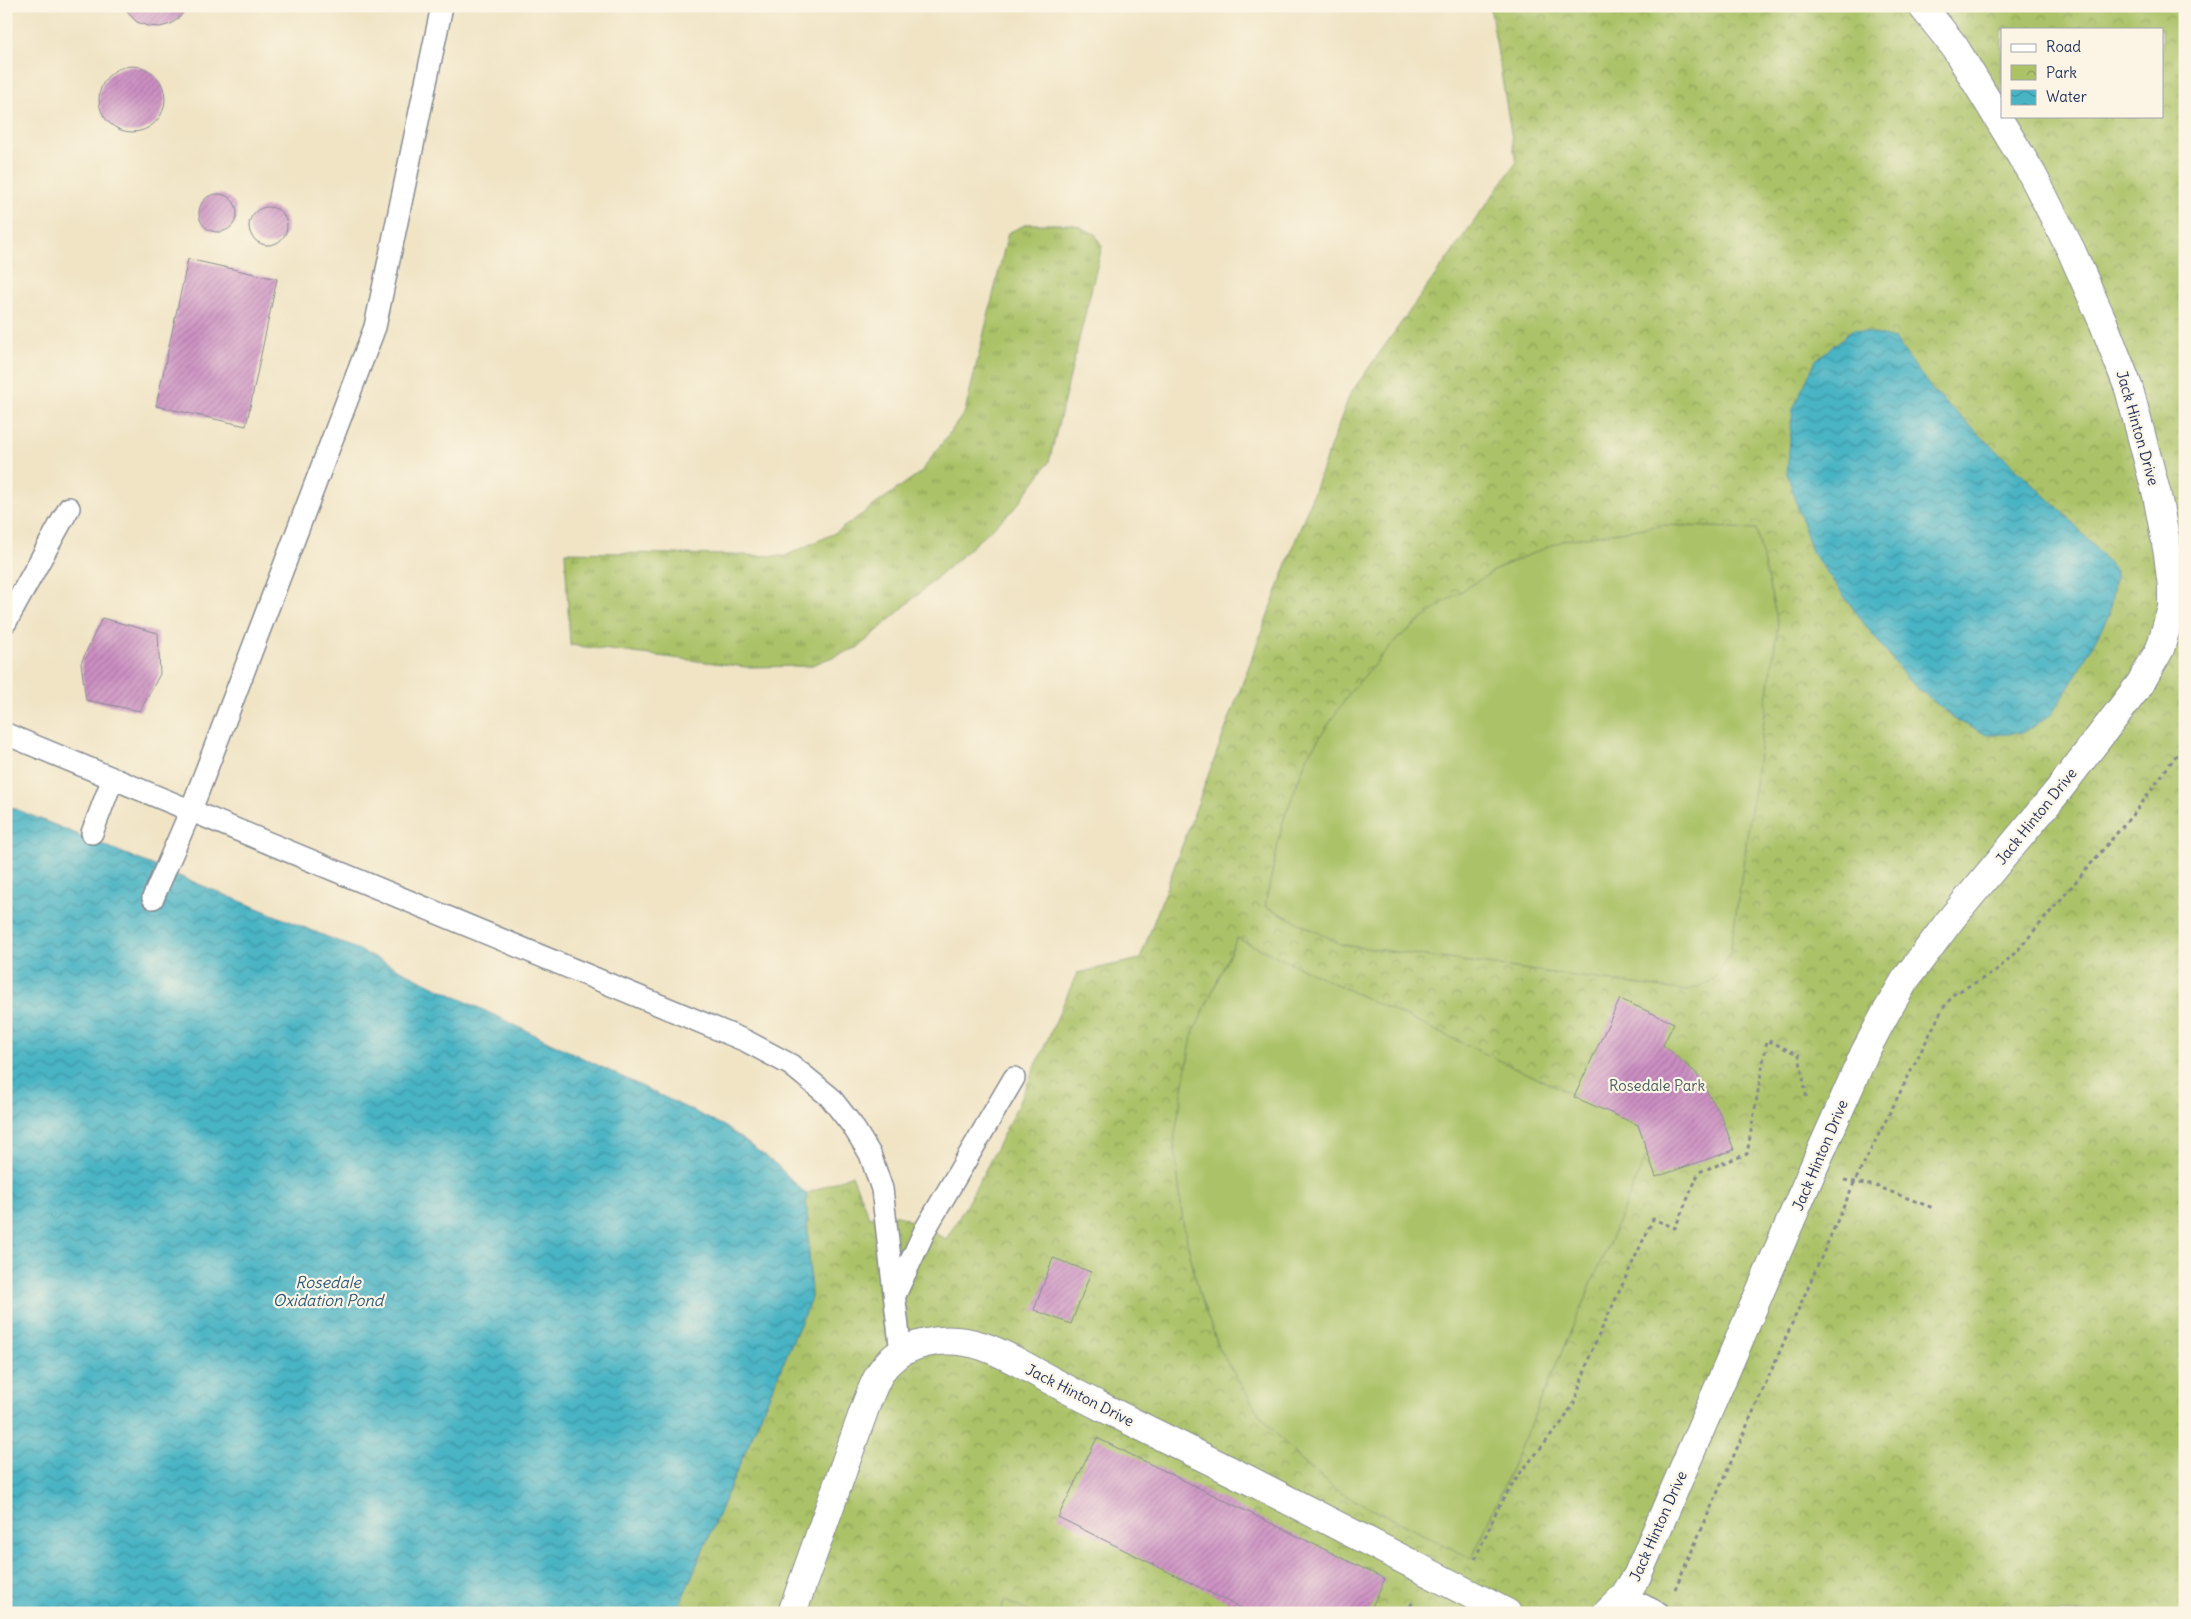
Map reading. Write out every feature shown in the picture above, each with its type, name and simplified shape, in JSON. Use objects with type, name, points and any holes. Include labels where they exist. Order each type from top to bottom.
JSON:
[{"type":"street","name":"Jack Hinton Drive","points":[[1615,1605],[1641,1567],[1865,1052],[1905,980],[1951,919],[2057,792],[2140,684],[2160,649],[2172,608],[2172,587],[2168,554],[2157,495],[2129,389],[2103,322],[2071,250],[2032,174],[1954,46],[1922,6]]},
{"type":"street","name":"Jack Hinton Drive","points":[[792,1613],[876,1380],[886,1365],[901,1353],[918,1345],[941,1340],[961,1340],[988,1347],[1507,1613]]},
{"type":"lane","points":[[154,898],[191,810],[375,326],[442,6]]},
{"type":"lane","points":[[6,622],[68,508]]},
{"type":"lane","points":[[6,734],[746,1041],[791,1065],[830,1097],[852,1125],[870,1154],[882,1189],[901,1353]]},
{"type":"lane","points":[[92,833],[113,778]]},
{"type":"lane","points":[[895,1295],[926,1228],[1014,1078]]},
{"type":"lane","points":[[1615,1605],[1659,1613]]},
{"type":"path","points":[[1672,1594],[1854,1183],[1932,1029],[1954,994],[1995,972],[2018,950],[2139,807],[2185,743]]},
{"type":"path","points":[[1473,1564],[1500,1504],[1521,1472],[1563,1421],[1574,1403],[1591,1352],[1653,1219],[1675,1228],[1700,1172],[1746,1154],[1767,1040],[1799,1055],[1807,1102]]},
{"type":"path","points":[[1813,1170],[1854,1183],[1876,1186],[1934,1208]]},
{"type":"green space","name":"Rosedale Park","points":[[1490,6],[2185,6],[2185,1613],[676,1613],[811,1298],[806,1194],[852,1175],[869,1217],[898,1215],[946,1239],[1000,1142],[1077,973],[1140,959],[1350,394],[1516,163]]},
{"type":"green space","points":[[1027,224],[1073,224],[1095,234],[1102,246],[1049,462],[1015,508],[859,647],[809,666],[746,667],[570,645],[565,552],[785,556],[837,532],[921,472],[965,412],[1008,233]]},
{"type":"green space","points":[[1665,525],[1756,529],[1778,624],[1730,955],[1712,981],[1687,991],[1343,945],[1265,906],[1283,821],[1308,755],[1351,691],[1395,641],[1443,603],[1500,567],[1565,540]]},
{"type":"green space","points":[[1237,938],[1638,1125],[1648,1153],[1472,1559],[1339,1492],[1299,1459],[1259,1414],[1220,1351],[1199,1293],[1183,1223],[1174,1140],[1192,1036]]},
{"type":"green space","points":[[1005,1601],[1032,1613],[999,1613]]},
{"type":"water","points":[[1854,329],[1895,339],[1933,391],[2067,516],[2116,571],[2109,615],[2075,677],[2052,714],[2023,733],[1987,735],[1955,719],[1909,681],[1812,552],[1787,473],[1793,409],[1816,360]]},
{"type":"water","name":"Rosedale Oxidation Pond","points":[[6,805],[357,949],[726,1127],[778,1166],[806,1194],[811,1298],[676,1613],[6,1613]]},
{"type":"building","points":[[125,6],[187,6],[180,17],[171,24],[160,27],[148,26],[137,22],[129,14]]},
{"type":"building","points":[[132,66],[145,68],[155,76],[163,86],[165,99],[163,112],[155,122],[145,130],[132,132],[119,130],[109,122],[101,112],[99,99],[101,86],[109,76],[119,68]]},
{"type":"building","points":[[218,194],[231,200],[237,213],[231,226],[218,232],[205,226],[199,213],[205,200]]},
{"type":"building","points":[[268,207],[281,213],[287,226],[281,239],[268,245],[255,239],[249,226],[255,213]]},
{"type":"building","points":[[188,259],[277,279],[246,426],[156,406]]},
{"type":"building","points":[[102,618],[158,633],[160,674],[140,711],[86,700],[81,663]]},
{"type":"building","points":[[1620,999],[1674,1023],[1663,1045],[1696,1073],[1721,1115],[1734,1150],[1656,1177],[1638,1125],[1574,1097]]},
{"type":"building","points":[[1053,1258],[1091,1272],[1071,1324],[1034,1310]]},
{"type":"building","points":[[1097,1438],[1385,1579],[1369,1613],[1251,1613],[1058,1517]]}]
